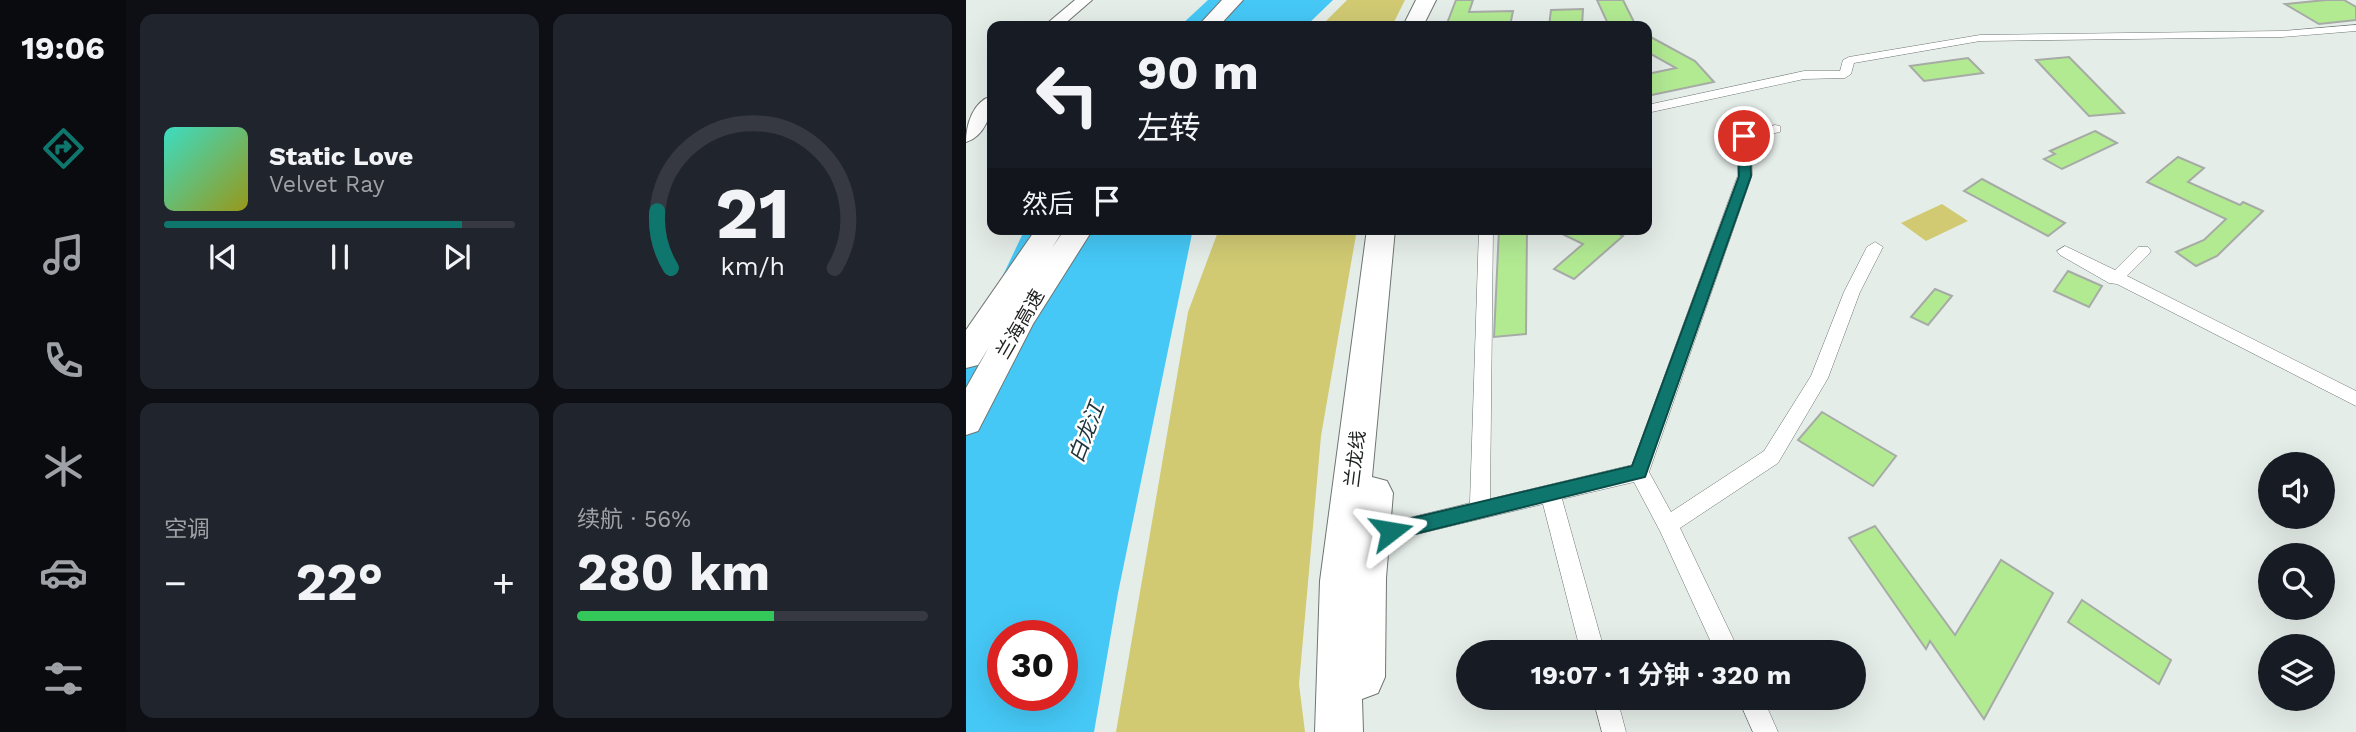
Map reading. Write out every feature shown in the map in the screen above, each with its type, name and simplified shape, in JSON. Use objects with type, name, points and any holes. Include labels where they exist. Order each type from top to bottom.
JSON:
[{"type":"highway","points":[[1213,21],[1233,0]]},
{"type":"highway","points":[[1234,21],[1253,0]]},
{"type":"highway","points":[[1416,21],[1426,0]]},
{"type":"highway","points":[[1432,21],[1442,0]]},
{"type":"highway","name":"兰海高速","points":[[966,356],[1046,235]]},
{"type":"highway","name":"兰海高速","points":[[966,421],[1019,321],[1075,235]]},
{"type":"highway","name":"兰龙线","points":[[1361,732],[1365,578],[1357,540],[1381,235]]},
{"type":"highway","name":"兰龙线","points":[[1339,732],[1341,581],[1357,540],[1400,235]]},
{"type":"street","points":[[1052,21],[1058,0]]},
{"type":"street","points":[[1057,21],[1084,0]]},
{"type":"street","points":[[1652,108],[1804,75],[1845,74],[1849,60],[1980,38],[2353,31]]},
{"type":"street","points":[[966,136],[987,109]]},
{"type":"street","points":[[1722,640],[1668,525],[1639,472],[1745,176],[1744,136],[1775,129]]},
{"type":"street","points":[[1480,510],[1486,235]]},
{"type":"street","points":[[1668,525],[1771,457],[1819,378],[1852,292],[1875,247]]},
{"type":"street","points":[[2065,251],[2115,279],[2356,399]]},
{"type":"street","points":[[2115,279],[2143,251]]},
{"type":"street","points":[[1357,540],[1639,472]]},
{"type":"street","points":[[1550,493],[1590,640]]},
{"type":"street","points":[[1608,710],[1614,732]]},
{"type":"street","points":[[1756,710],[1766,732]]},
{"type":"shaded area","points":[[1347,0],[1405,0],[1394,21],[1326,21]]},
{"type":"shaded area","points":[[1942,204],[1968,221],[1926,241],[1901,223]]},
{"type":"shaded area","points":[[1217,235],[1356,235],[1321,436],[1299,684],[1305,732],[1116,732],[1188,312]]},
{"type":"water","points":[[1208,0],[1333,0],[1311,21],[1185,21]]},
{"type":"water","name":"白龙江","points":[[1022,235],[1192,235],[1118,593],[1094,732],[966,732],[966,353]]},
{"type":"building","points":[[1456,0],[1473,0],[1469,12],[1513,11],[1511,21],[1448,21]]},
{"type":"building","points":[[1597,0],[1623,0],[1634,21],[1607,21]]},
{"type":"building","points":[[2344,0],[2356,7],[2356,20],[2319,24],[2285,4]]},
{"type":"building","points":[[1583,9],[1582,21],[1550,21],[1551,10]]},
{"type":"building","points":[[1652,38],[1695,61],[1714,82],[1652,95],[1652,73],[1676,68],[1652,55]]},
{"type":"building","points":[[2069,57],[2124,113],[2089,116],[2036,60]]},
{"type":"building","points":[[1968,58],[1983,73],[1924,81],[1910,66]]},
{"type":"building","points":[[2095,131],[2117,143],[2062,169],[2044,159],[2055,154],[2050,151]]},
{"type":"building","points":[[2178,157],[2204,168],[2188,182],[2240,205],[2243,202],[2263,211],[2217,256],[2196,266],[2176,252],[2204,240],[2226,219],[2147,182]]},
{"type":"building","points":[[1982,179],[2065,223],[2048,236],[1964,191]]},
{"type":"building","points":[[1499,235],[1527,235],[1526,334],[1494,337]]},
{"type":"building","points":[[1564,235],[1623,236],[1574,279],[1554,269],[1583,244]]},
{"type":"building","points":[[2068,271],[2102,286],[2089,307],[2054,291]]},
{"type":"building","points":[[1935,289],[1952,296],[1928,325],[1911,317]]},
{"type":"building","points":[[1822,412],[1896,456],[1873,486],[1798,440]]},
{"type":"building","points":[[1875,526],[1955,635],[2001,560],[2053,593],[1984,719],[1930,641],[1926,649],[1849,538]]},
{"type":"building","points":[[2082,600],[2171,660],[2159,684],[2068,622]]},
{"type":"route","points":[[1391,531],[1639,472],[1745,176],[1744,136]]}]
